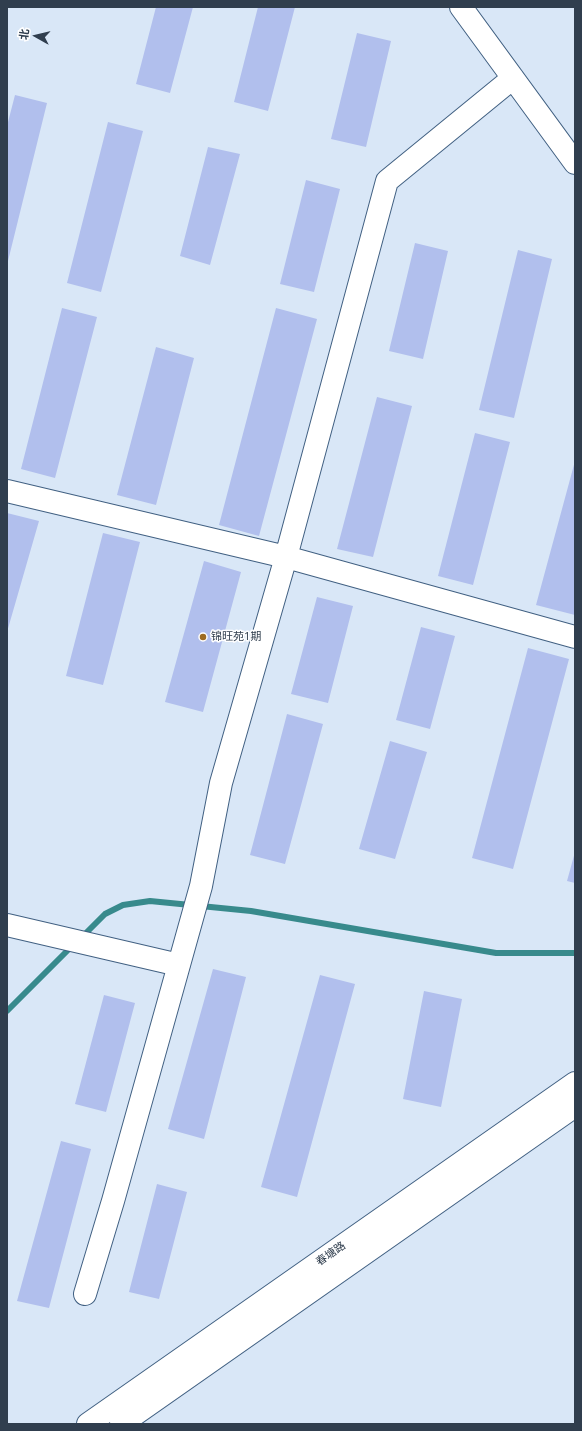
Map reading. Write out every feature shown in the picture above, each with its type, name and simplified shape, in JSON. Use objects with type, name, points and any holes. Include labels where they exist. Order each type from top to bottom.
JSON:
[{"type":"street","points":[[461,7],[575,163]]},
{"type":"street","points":[[86,1294],[191,925],[201,886],[220,783],[286,557],[387,181],[513,78]]},
{"type":"street","points":[[7,491],[286,557],[575,637]]},
{"type":"street","points":[[7,925],[179,965]]},
{"type":"street","name":"春塘路","points":[[88,1424],[575,1083]]},
{"type":"street","name":"春塘路","points":[[121,1424],[575,1106]]},
{"type":"building","points":[[156,7],[193,7],[170,93],[136,84]]},
{"type":"building","points":[[258,7],[295,7],[268,111],[234,102]]},
{"type":"building","points":[[357,33],[391,41],[366,147],[331,139]]},
{"type":"building","points":[[15,95],[47,103],[8,261],[7,126]]},
{"type":"building","points":[[108,122],[143,131],[101,292],[67,283]]},
{"type":"building","points":[[208,147],[240,154],[210,265],[180,256]]},
{"type":"building","points":[[306,180],[340,189],[314,292],[280,284]]},
{"type":"building","points":[[415,243],[448,251],[423,359],[389,351]]},
{"type":"building","points":[[518,250],[552,259],[514,418],[479,410]]},
{"type":"building","points":[[62,308],[97,317],[55,478],[21,469]]},
{"type":"building","points":[[276,308],[317,319],[259,536],[219,525]]},
{"type":"building","points":[[156,347],[194,358],[156,505],[117,495]]},
{"type":"building","points":[[377,397],[412,406],[373,557],[337,549]]},
{"type":"building","points":[[475,433],[510,442],[473,585],[438,576]]},
{"type":"building","points":[[575,461],[575,615],[536,605]]},
{"type":"building","points":[[7,513],[39,521],[7,632]]},
{"type":"building","points":[[103,533],[140,542],[103,685],[66,676]]},
{"type":"building","name":"锦旺苑1期","points":[[204,561],[241,572],[203,712],[165,702]]},
{"type":"building","points":[[317,597],[353,606],[328,703],[291,694]]},
{"type":"building","points":[[421,627],[455,636],[430,729],[396,720]]},
{"type":"building","points":[[528,648],[569,659],[513,869],[472,858]]},
{"type":"building","points":[[287,714],[323,724],[285,864],[250,855]]},
{"type":"building","points":[[390,741],[427,752],[395,859],[359,849]]},
{"type":"building","points":[[575,852],[575,883],[567,881]]},
{"type":"building","points":[[213,969],[246,977],[204,1139],[168,1129]]},
{"type":"building","points":[[320,975],[355,984],[297,1197],[261,1187]]},
{"type":"building","points":[[424,991],[462,999],[441,1107],[403,1099]]},
{"type":"building","points":[[104,995],[135,1003],[106,1112],[75,1104]]},
{"type":"building","points":[[61,1141],[91,1149],[49,1308],[17,1301]]},
{"type":"building","points":[[157,1184],[187,1192],[159,1299],[129,1292]]},
{"type":"waterway","points":[[81,938],[105,914],[123,905],[150,901],[251,911],[496,953],[575,953]]},
{"type":"waterway","points":[[7,1011],[73,945]]},
{"type":"place","name":"锦旺苑1期","points":[[203,637]]}]
